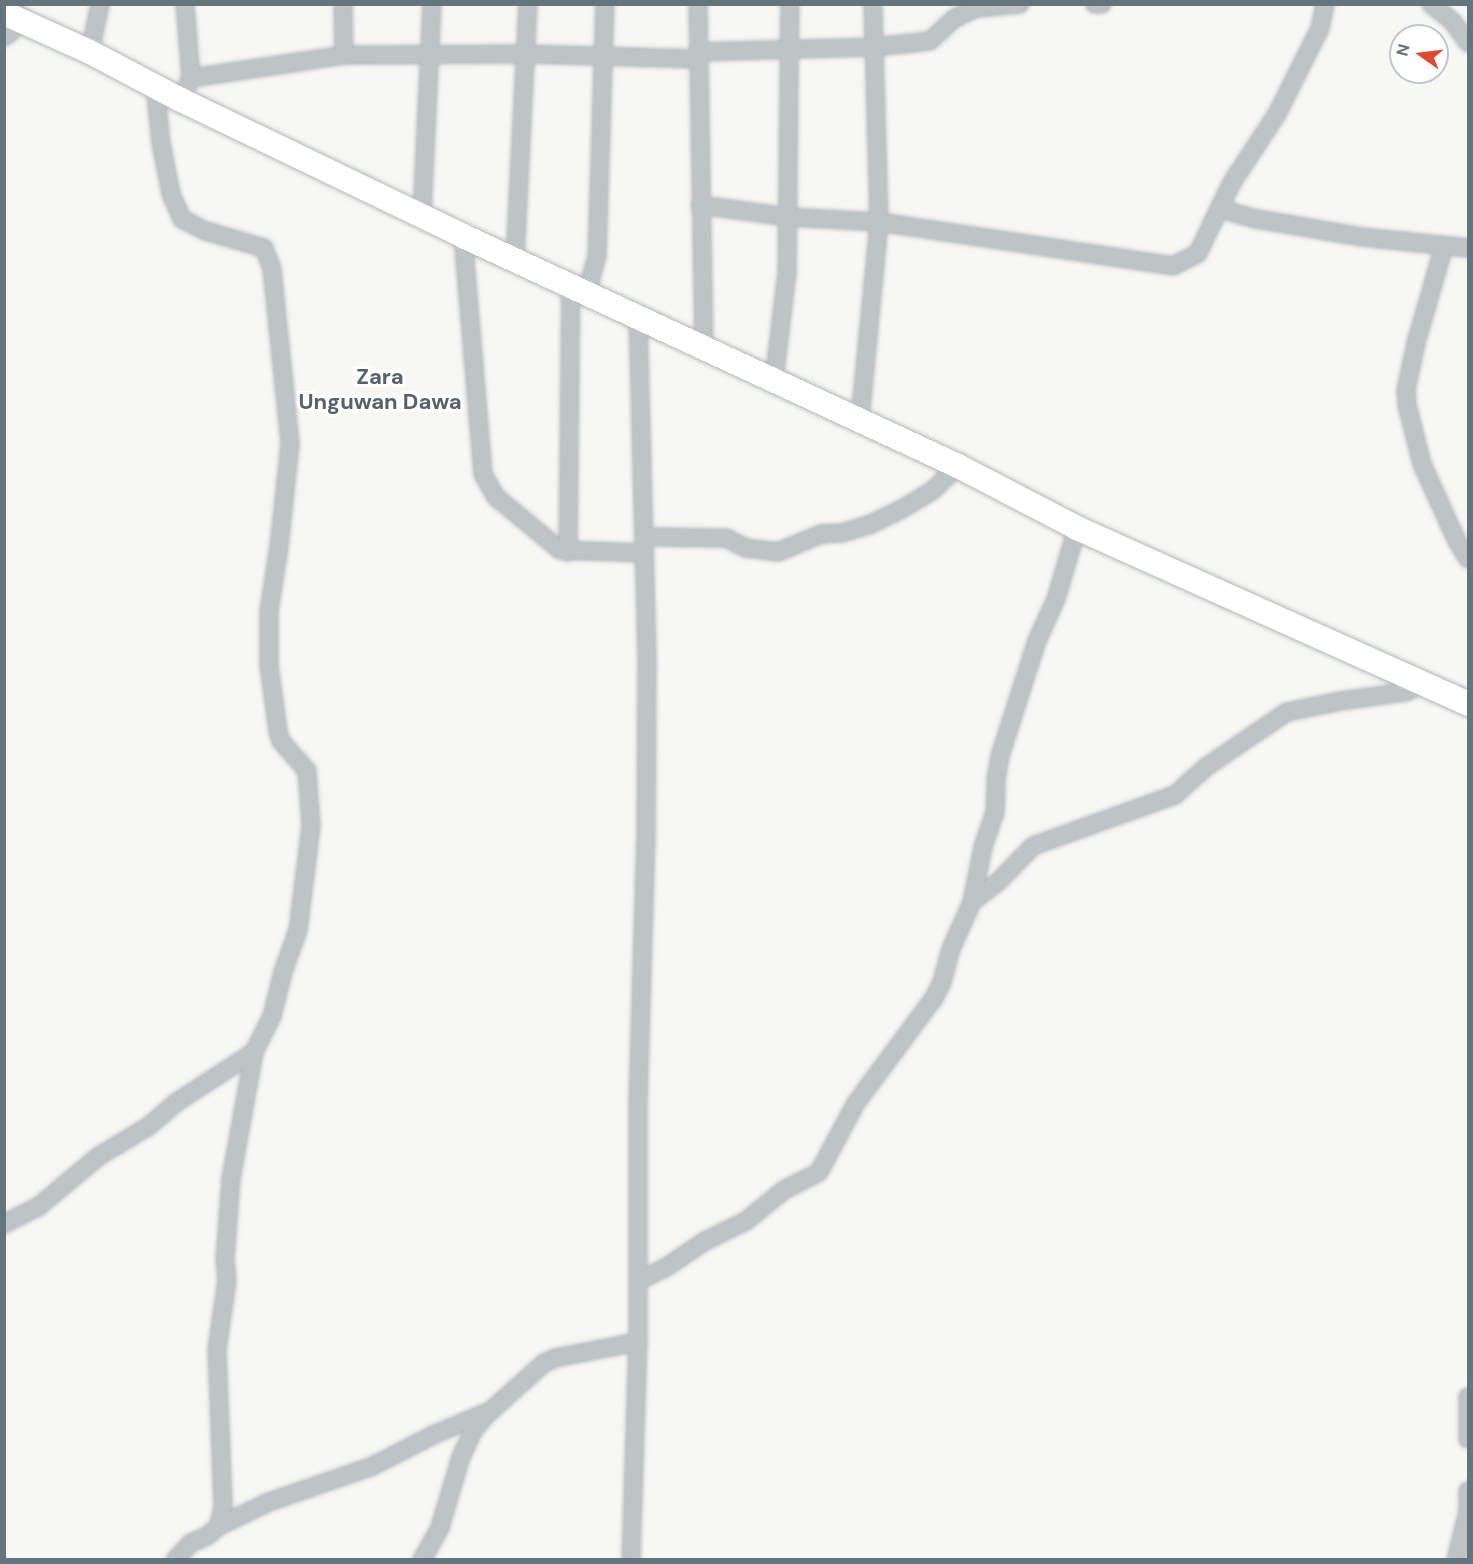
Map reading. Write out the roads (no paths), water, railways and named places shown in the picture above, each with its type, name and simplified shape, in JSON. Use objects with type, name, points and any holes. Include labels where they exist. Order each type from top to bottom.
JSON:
[{"type":"street","points":[[90,52],[100,4]]},
{"type":"street","points":[[181,100],[191,78],[186,4]]},
{"type":"street","points":[[343,4],[344,55]]},
{"type":"street","points":[[422,216],[432,4]]},
{"type":"street","points":[[515,259],[528,4]]},
{"type":"street","points":[[567,552],[579,289],[597,256],[605,4]]},
{"type":"street","points":[[698,4],[704,347]]},
{"type":"street","points":[[774,380],[787,273],[790,4]]},
{"type":"street","points":[[860,420],[879,222],[873,4]]},
{"type":"street","points":[[191,78],[344,55],[698,55],[875,47],[930,41],[955,18],[976,8],[1020,4]]},
{"type":"street","points":[[1095,4],[1102,4]]},
{"type":"street","points":[[700,205],[789,217],[879,222],[1173,266],[1198,253],[1232,184],[1277,114],[1316,35],[1325,4]]},
{"type":"street","points":[[1431,4],[1453,22],[1468,43]]},
{"type":"street","points":[[10,18],[90,52],[155,84],[181,100],[463,236],[958,466],[1077,528],[1468,704]]},
{"type":"street","points":[[155,84],[161,143],[171,194],[182,219],[206,231],[264,248],[272,269],[290,444],[269,610],[269,665],[278,732],[282,741],[307,771],[311,826],[298,930],[283,972],[272,1016],[254,1052],[231,1178],[225,1259],[226,1280],[217,1349],[223,1506],[219,1526]]},
{"type":"street","points":[[1221,209],[1257,219],[1362,237],[1468,248]]},
{"type":"street","points":[[463,236],[483,474],[496,497],[525,524],[560,550],[567,552],[726,538],[746,548],[778,552],[821,534],[842,533],[868,525],[902,509],[932,491],[958,466]]},
{"type":"street","points":[[1444,246],[1416,343],[1406,390],[1407,405],[1422,464],[1457,541],[1468,559]]},
{"type":"street","points":[[631,1560],[638,1342],[638,1104],[646,796],[644,545],[638,318]]},
{"type":"street","points":[[638,1281],[666,1268],[705,1241],[746,1221],[784,1190],[819,1172],[856,1103],[934,998],[942,982],[951,949],[972,902],[983,847],[995,813],[996,779],[1000,756],[1037,640],[1056,599],[1077,528]]},
{"type":"street","points":[[972,902],[998,882],[1033,846],[1175,795],[1206,767],[1287,711],[1340,701],[1406,693],[1423,684]]},
{"type":"street","points":[[4,1224],[38,1207],[99,1156],[149,1126],[177,1102],[254,1052]]},
{"type":"street","points":[[422,1560],[440,1527],[461,1457],[474,1431],[491,1411],[544,1363],[555,1358],[638,1342]]},
{"type":"street","points":[[1468,1397],[1468,1439]]},
{"type":"street","points":[[175,1560],[191,1543],[207,1536],[219,1526],[278,1498],[373,1466],[433,1434],[491,1411]]},
{"type":"street","points":[[1456,1560],[1468,1512],[1468,1491]]},
{"type":"district","name":"Zara Unguwan Dawa","points":[[380,388]]}]
